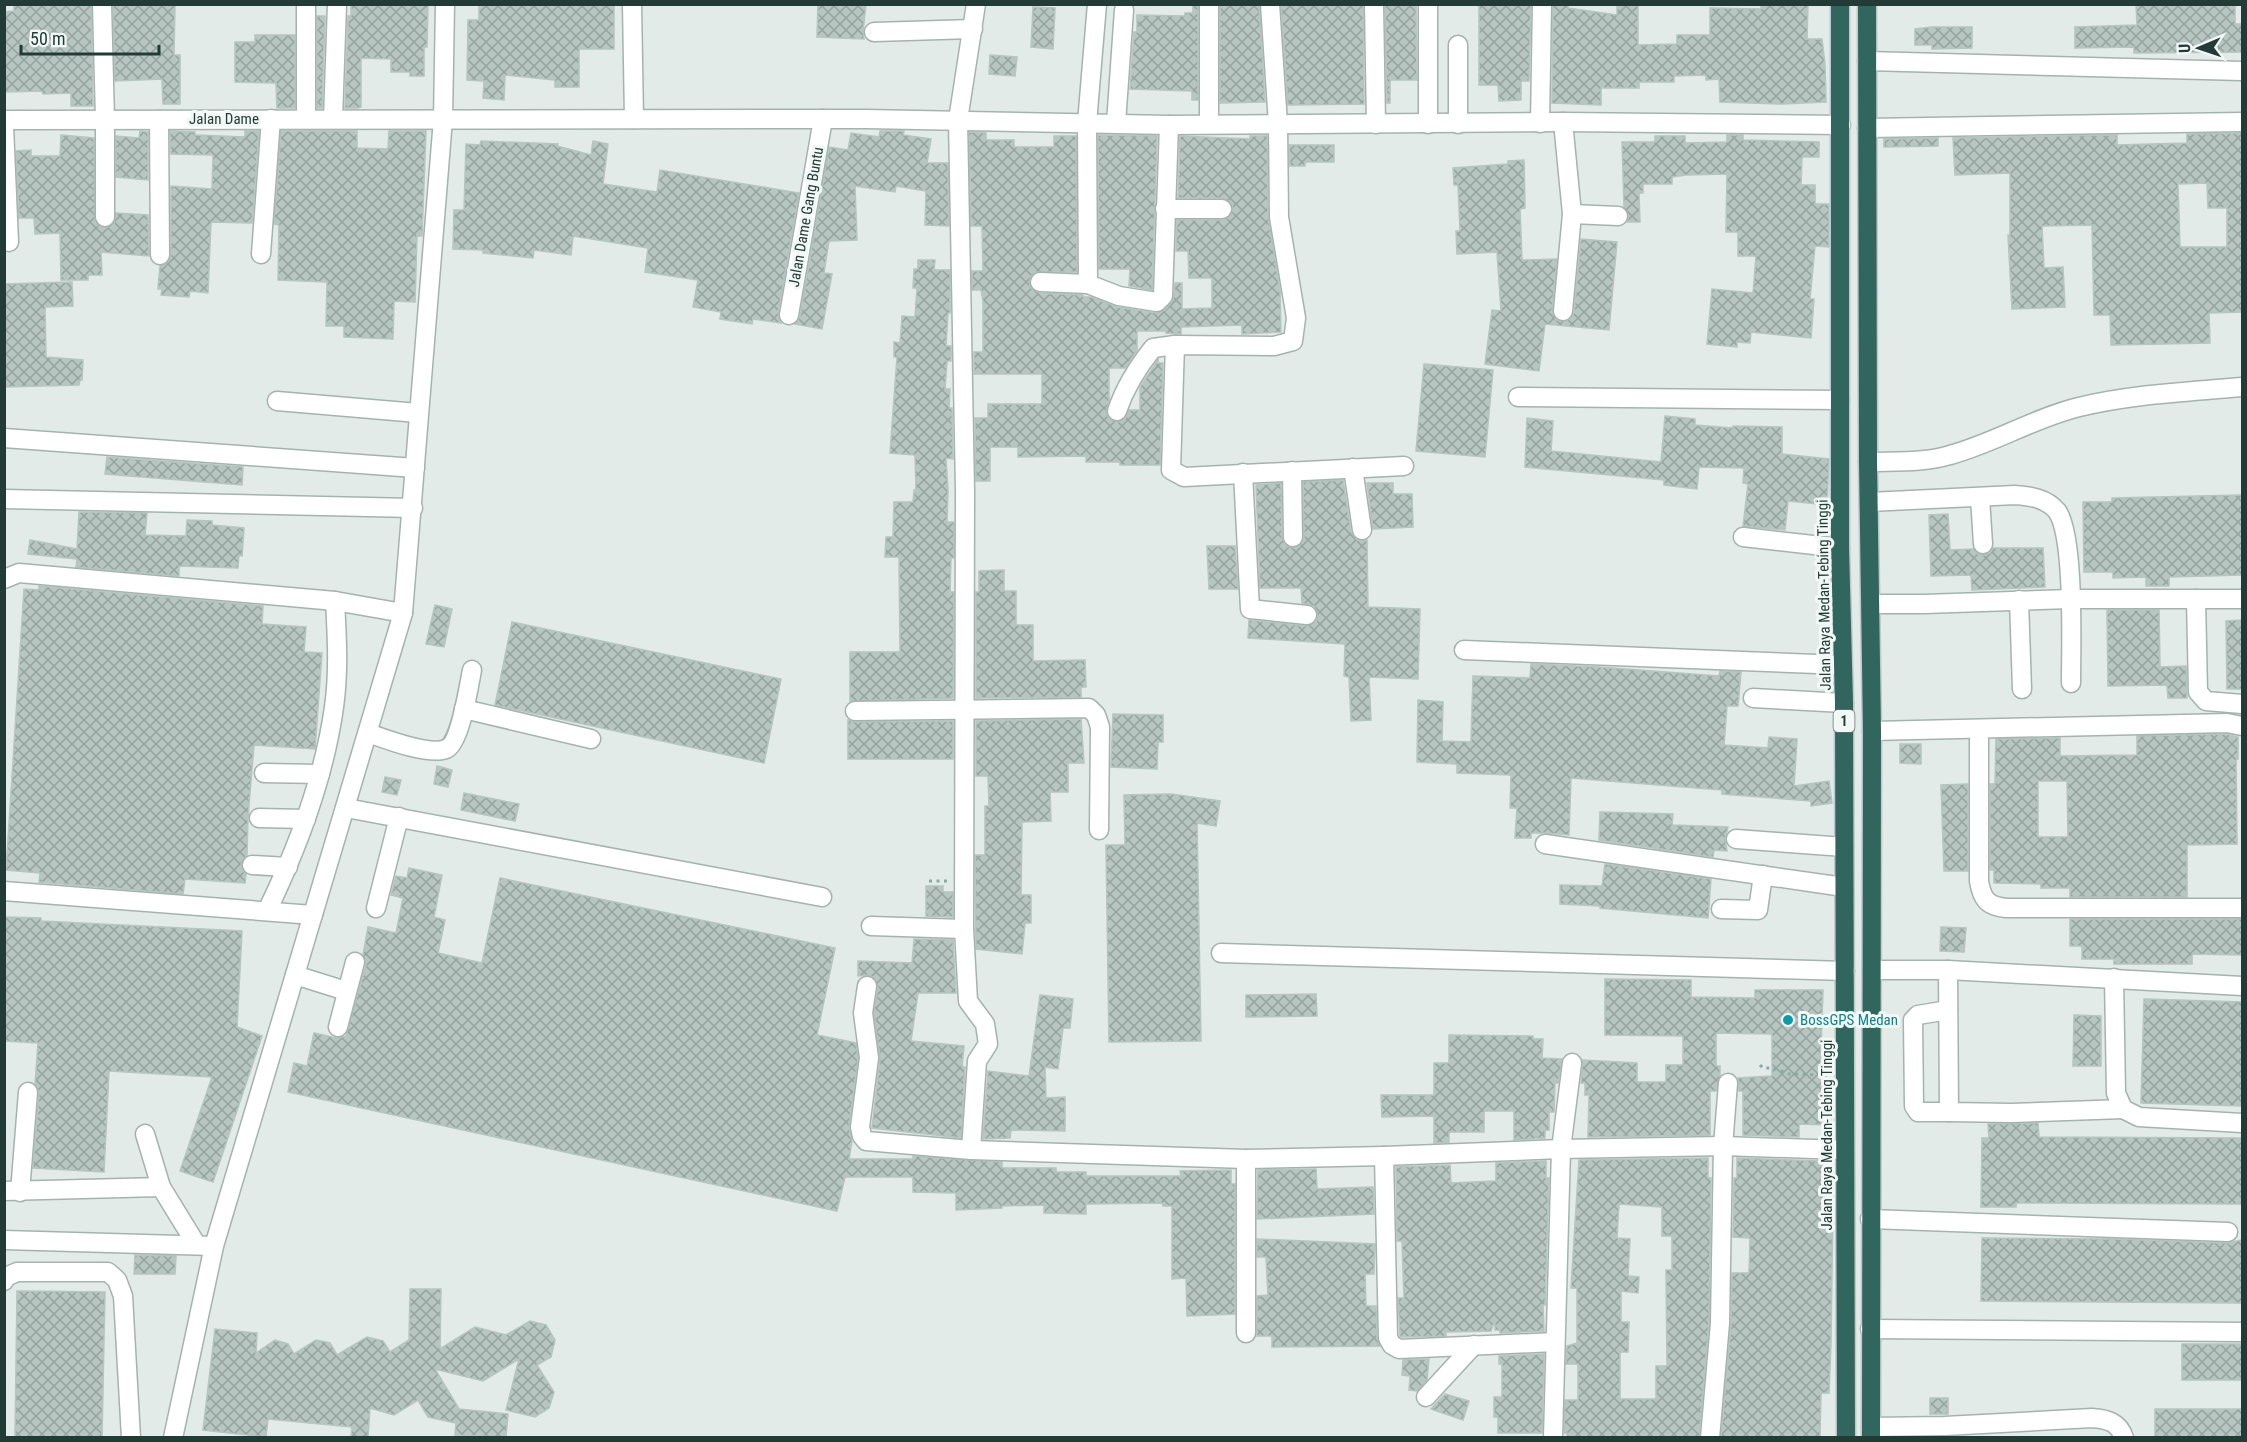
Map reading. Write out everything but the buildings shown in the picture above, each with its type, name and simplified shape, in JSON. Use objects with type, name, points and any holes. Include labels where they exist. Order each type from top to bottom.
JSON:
[{"type":"highway","name":"Jalan Raya Medan-Tebing Tinggi","points":[[1840,4],[1842,125],[1840,548],[1844,703],[1846,1437]]},
{"type":"highway","name":"1","points":[[1867,4],[1868,462],[1872,731],[1871,1432]]},
{"type":"street","points":[[102,4],[105,217]]},
{"type":"street","points":[[306,4],[306,119]]},
{"type":"street","points":[[333,119],[337,4]]},
{"type":"street","points":[[173,1437],[205,1245],[295,975],[403,614],[442,119],[446,4]]},
{"type":"street","points":[[632,4],[634,119]]},
{"type":"street","points":[[971,1150],[977,1061],[988,1044],[985,1024],[968,1001],[964,929],[965,490],[958,120],[976,4]]},
{"type":"street","points":[[1088,284],[1087,123],[1097,4]]},
{"type":"street","points":[[1209,4],[1209,124]]},
{"type":"street","points":[[1117,411],[1136,369],[1153,348],[1175,345],[1274,346],[1293,341],[1296,318],[1279,217],[1278,124],[1270,4]]},
{"type":"street","points":[[1374,4],[1376,124]]},
{"type":"street","points":[[1428,4],[1428,124]]},
{"type":"street","points":[[1540,123],[1542,4]]},
{"type":"street","points":[[1116,123],[1124,10]]},
{"type":"street","points":[[874,32],[972,29]]},
{"type":"street","points":[[1458,45],[1458,124]]},
{"type":"street","points":[[1867,61],[2242,71]]},
{"type":"street","points":[[261,254],[271,119]]},
{"type":"street","name":"Jalan Dame","points":[[4,120],[823,119],[1170,125],[1563,122],[1842,125]]},
{"type":"street","name":"Jalan Dame Gang Buntu","points":[[789,315],[823,119]]},
{"type":"street","points":[[159,120],[160,255]]},
{"type":"street","points":[[1563,122],[1572,214],[1563,311]]},
{"type":"street","points":[[1867,128],[2242,122]]},
{"type":"street","points":[[1040,282],[1088,284],[1126,298],[1157,302],[1162,300],[1170,125]]},
{"type":"street","points":[[4,126],[9,242]]},
{"type":"street","points":[[1165,209],[1222,209]]},
{"type":"street","points":[[1572,214],[1618,216]]},
{"type":"street","points":[[1175,345],[1171,470],[1184,477],[1404,466]]},
{"type":"street","points":[[1868,462],[1921,460],[1951,455],[2036,420],[2095,403],[2242,387]]},
{"type":"street","points":[[1518,397],[1840,400]]},
{"type":"street","points":[[277,401],[418,412]]},
{"type":"street","points":[[4,438],[415,468]]},
{"type":"street","points":[[1353,468],[1362,530]]},
{"type":"street","points":[[1292,471],[1293,537]]},
{"type":"street","points":[[1243,473],[1250,609],[1307,615]]},
{"type":"street","points":[[1869,502],[2031,496],[2050,504],[2058,512],[2066,533],[2071,598],[2071,682]]},
{"type":"street","points":[[1980,498],[1983,544]]},
{"type":"street","points":[[4,499],[413,508]]},
{"type":"street","points":[[1743,537],[1840,548]]},
{"type":"street","points":[[4,579],[19,573],[335,602],[403,614]]},
{"type":"street","points":[[1871,604],[2071,598],[2242,599]]},
{"type":"street","points":[[2196,599],[2198,692],[2206,701],[2242,704]]},
{"type":"street","points":[[2019,600],[2022,689]]},
{"type":"street","points":[[267,911],[288,867],[320,774],[334,707],[338,652],[335,602]]},
{"type":"street","points":[[1464,650],[1842,665]]},
{"type":"street","points":[[368,733],[402,745],[432,750],[446,749],[453,743],[464,709],[472,670]]},
{"type":"street","points":[[1753,698],[1844,703]]},
{"type":"street","points":[[855,711],[1083,707],[1093,710],[1100,728],[1099,830]]},
{"type":"street","points":[[464,709],[591,739]]},
{"type":"street","points":[[1872,731],[2228,723],[2242,726]]},
{"type":"street","points":[[1979,729],[1978,881],[1982,898],[1988,904],[2006,908],[2242,908]]},
{"type":"street","points":[[264,772],[320,774]]},
{"type":"street","points":[[346,808],[822,897]]},
{"type":"street","points":[[376,909],[399,817]]},
{"type":"street","points":[[259,818],[306,819]]},
{"type":"street","points":[[1736,839],[1844,847]]},
{"type":"street","points":[[1545,844],[1844,887]]},
{"type":"street","points":[[252,865],[288,867]]},
{"type":"street","points":[[1721,909],[1758,910],[1762,875]]},
{"type":"street","points":[[4,891],[313,915]]},
{"type":"street","points":[[871,926],[964,929]]},
{"type":"street","points":[[1221,953],[1845,971]]},
{"type":"street","points":[[338,1027],[355,962]]},
{"type":"street","points":[[1872,970],[1948,970],[2242,986]]},
{"type":"street","points":[[1948,970],[1949,1112]]},
{"type":"street","points":[[295,975],[346,991]]},
{"type":"street","points":[[2114,978],[2116,1093],[2123,1109]]},
{"type":"street","points":[[867,986],[863,1013],[869,1058],[860,1127],[864,1139],[971,1150],[1246,1159],[1723,1146],[1844,1150]]},
{"type":"street","points":[[1948,1010],[1918,1015],[1913,1020],[1914,1106],[1918,1112],[2012,1113],[2123,1109],[2139,1117],[2242,1123]]},
{"type":"street","points":[[1553,1437],[1561,1149],[1572,1063]]},
{"type":"street","points":[[1710,1437],[1719,1323],[1723,1146],[1728,1083]]},
{"type":"street","points":[[28,1092],[12,1192],[161,1187]]},
{"type":"street","points":[[145,1134],[161,1187],[205,1245]]},
{"type":"street","points":[[1384,1156],[1390,1342],[1392,1346],[1400,1349],[1556,1342]]},
{"type":"street","points":[[1246,1159],[1246,1334]]},
{"type":"street","points":[[1870,1219],[2228,1232]]},
{"type":"street","points":[[4,1240],[205,1245]]},
{"type":"street","points":[[4,1281],[17,1272],[108,1272],[117,1280],[123,1296],[132,1437]]},
{"type":"street","points":[[1870,1329],[2242,1332]]},
{"type":"street","points":[[1426,1397],[1474,1345]]},
{"type":"street","points":[[1871,1432],[1945,1432],[2103,1419],[2111,1421],[2120,1428],[2124,1437]]},
{"type":"path","points":[[1760,1065],[1789,1074],[1844,1076]]},
{"type":"place","name":"BossGPS Medan","points":[[1788,1020]]}]
